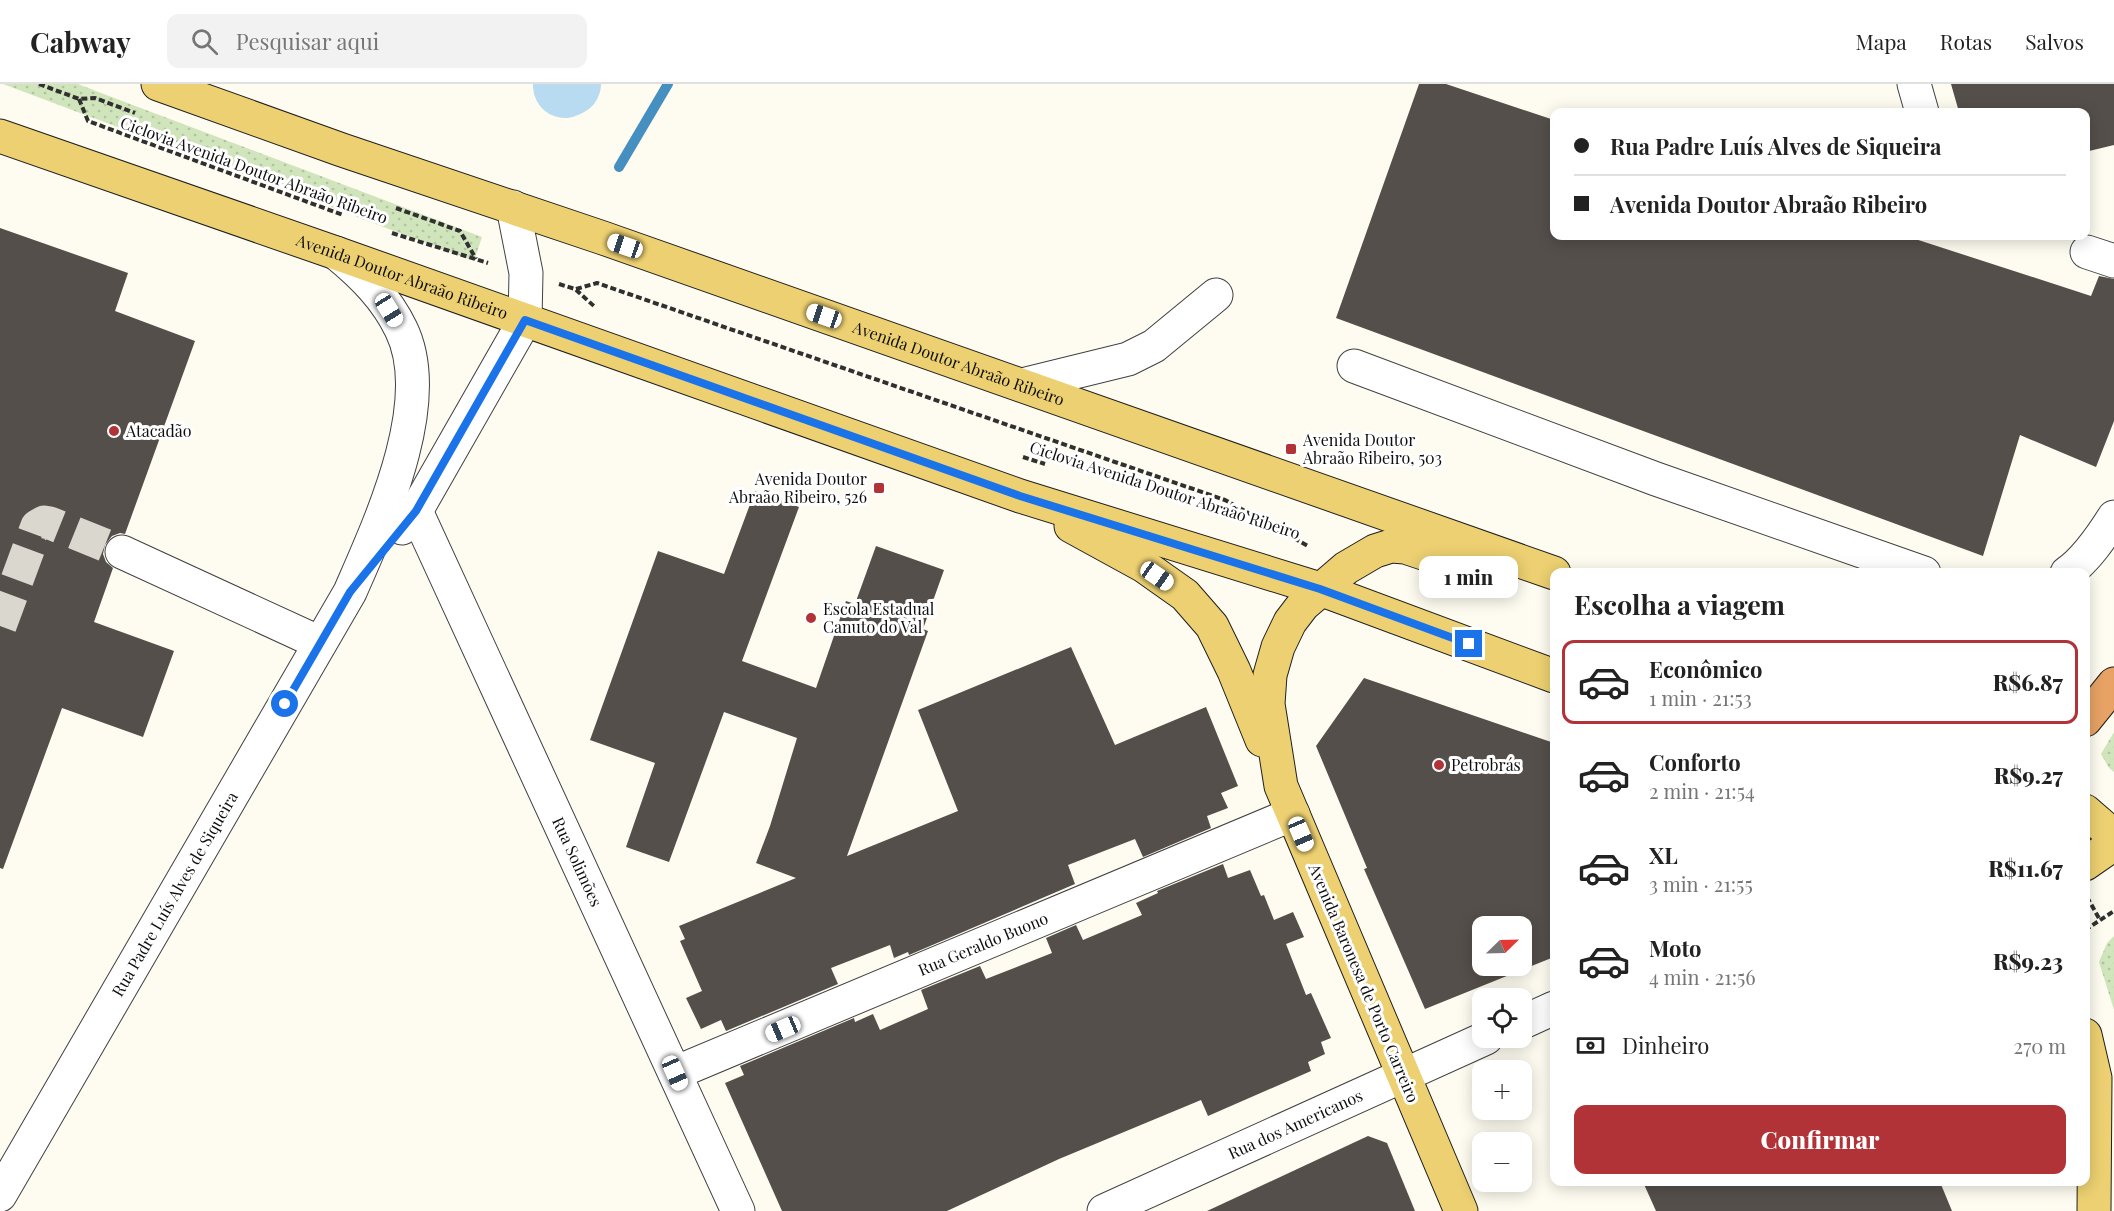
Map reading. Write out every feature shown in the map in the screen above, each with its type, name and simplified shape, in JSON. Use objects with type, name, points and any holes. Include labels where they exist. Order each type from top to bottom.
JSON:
[{"type":"highway","points":[[2090,714],[2114,684]]},
{"type":"main road","name":"Avenida Doutor Abraão Ribeiro","points":[[158,84],[1022,385],[1550,573]]},
{"type":"main road","name":"Avenida Doutor Abraão Ribeiro","points":[[0,136],[1020,496],[1320,589],[1550,674]]},
{"type":"main road","points":[[1020,496],[1144,566],[1185,595],[1212,626],[1234,671],[1287,800]]},
{"type":"main road","name":"Avenida Baronesa de Porto Carreiro","points":[[1461,1211],[1287,800],[1268,704],[1270,675],[1278,647],[1290,622],[1303,605],[1346,568],[1375,551],[1391,546],[1405,547],[1507,581],[1530,580],[1550,575]]},
{"type":"main road","points":[[2090,815],[2114,836]]},
{"type":"main road","points":[[2090,861],[2114,844]]},
{"type":"main road","points":[[2090,1056],[2095,1078],[2094,1211]]},
{"type":"street","points":[[1914,84],[1921,108]]},
{"type":"street","name":"Rua Padre Luís Alves de Siqueira","points":[[350,592],[416,511],[525,320],[526,273],[513,207]]},
{"type":"street","name":"Rua Padre Luís Alves de Siqueira","points":[[0,1195],[350,592],[382,518],[409,431],[413,399],[411,364],[402,331],[376,290],[362,274],[336,253]]},
{"type":"street","points":[[1022,385],[1128,359],[1154,346],[1216,295]]},
{"type":"street","points":[[1353,366],[1656,479],[1910,568]]},
{"type":"street","name":"Rua Solimões","points":[[416,511],[738,1211]]},
{"type":"street","points":[[2075,568],[2114,517]]},
{"type":"street","points":[[122,552],[320,643]]},
{"type":"street","name":"Rua Geraldo Buono","points":[[675,1073],[1287,800]]},
{"type":"street","points":[[1532,1018],[1550,1010]]},
{"type":"street","name":"Rua dos Americanos","points":[[1104,1211],[1472,1044]]},
{"type":"path","name":"Ciclovia Avenida Doutor Abraão Ribeiro","points":[[39,84],[79,99],[88,121],[344,216]]},
{"type":"path","name":"Ciclovia Avenida Doutor Abraão Ribeiro","points":[[389,232],[476,260]]},
{"type":"path","name":"Ciclovia Avenida Doutor Abraão Ribeiro","points":[[597,309],[575,289],[597,283],[1225,500],[1314,550],[1292,543]]},
{"type":"path","name":"Ciclovia Avenida Doutor Abraão Ribeiro","points":[[1014,454],[1047,465]]},
{"type":"path","points":[[2090,901],[2100,920]]},
{"type":"path","points":[[2090,927],[2114,911]]},
{"type":"green space","points":[[3,84],[78,84],[482,237],[474,261]]},
{"type":"green space","points":[[2114,732],[2114,772],[2101,754]]},
{"type":"green space","points":[[2114,936],[2114,1010],[2099,962],[2107,943]]},
{"type":"building","points":[[1419,84],[1446,84],[1550,119],[1550,240],[1918,240],[2091,296],[2099,276],[2114,279],[2114,421],[2096,467],[2020,435],[1983,556],[1336,318]]},
{"type":"building","points":[[1951,84],[2114,84],[2114,145],[2090,151],[2090,108],[1958,108]]},
{"type":"building","points":[[0,228],[128,273],[115,311],[195,341],[125,534],[112,536],[105,545],[103,554],[106,562],[113,568],[94,622],[174,651],[143,737],[62,708],[3,869],[0,868]]},
{"type":"building","points":[[755,491],[799,507],[742,661],[816,688],[846,601],[855,604],[876,546],[944,570],[923,629],[928,631],[847,856],[958,811],[918,710],[1071,647],[1115,745],[1206,707],[1238,786],[1221,793],[1228,808],[1207,816],[1211,828],[1143,857],[1135,839],[1068,865],[1075,884],[909,955],[908,952],[894,958],[890,945],[831,968],[838,984],[726,1031],[721,1020],[701,1029],[686,998],[702,991],[680,941],[685,939],[679,926],[796,878],[756,863],[797,738],[724,712],[669,862],[626,847],[655,763],[590,740],[658,551],[724,574]]},
{"type":"building","points":[[1364,678],[1550,742],[1550,959],[1532,966],[1532,916],[1472,916],[1472,976],[1507,976],[1472,988],[1472,990],[1425,1009],[1364,869],[1367,868],[1316,746]]},
{"type":"building","points":[[1223,864],[1228,878],[1250,870],[1261,896],[1264,895],[1274,920],[1293,912],[1304,937],[1286,944],[1306,995],[1311,993],[1331,1038],[1321,1042],[1325,1054],[1308,1062],[1311,1071],[1208,1116],[1201,1100],[1059,1159],[947,1211],[782,1211],[725,1083],[744,1075],[740,1066],[854,1018],[855,1022],[873,1014],[880,1030],[928,1009],[921,990],[980,966],[986,979],[1052,953],[1046,938],[1076,925],[1083,940],[1142,915],[1136,903],[1158,893],[1157,891]]},
{"type":"building","points":[[1368,1136],[1387,1143],[1415,1211],[1207,1211]]},
{"type":"building","points":[[1645,1186],[1942,1186],[1952,1211],[1656,1211]]},
{"type":"waterway","points":[[565,86],[569,84]]},
{"type":"waterway","points":[[619,167],[668,84]]},
{"type":"tunnel","points":[[0,626],[37,526],[44,522],[50,523],[122,552]]},
{"type":"place","name":"Atacadão","points":[[114,431]]},
{"type":"place","name":"Avenida Doutor Abraão Ribeiro, 503","points":[[1291,449]]},
{"type":"place","name":"Avenida Doutor Abraão Ribeiro, 526","points":[[879,488]]},
{"type":"place","name":"Escola Estadual Canuto do Val","points":[[811,618]]},
{"type":"place","name":"Petrobrás","points":[[1439,765]]},
{"type":"route","points":[[285,704],[350,592],[416,511],[525,320],[1020,496],[1320,589],[1469,644]]}]
